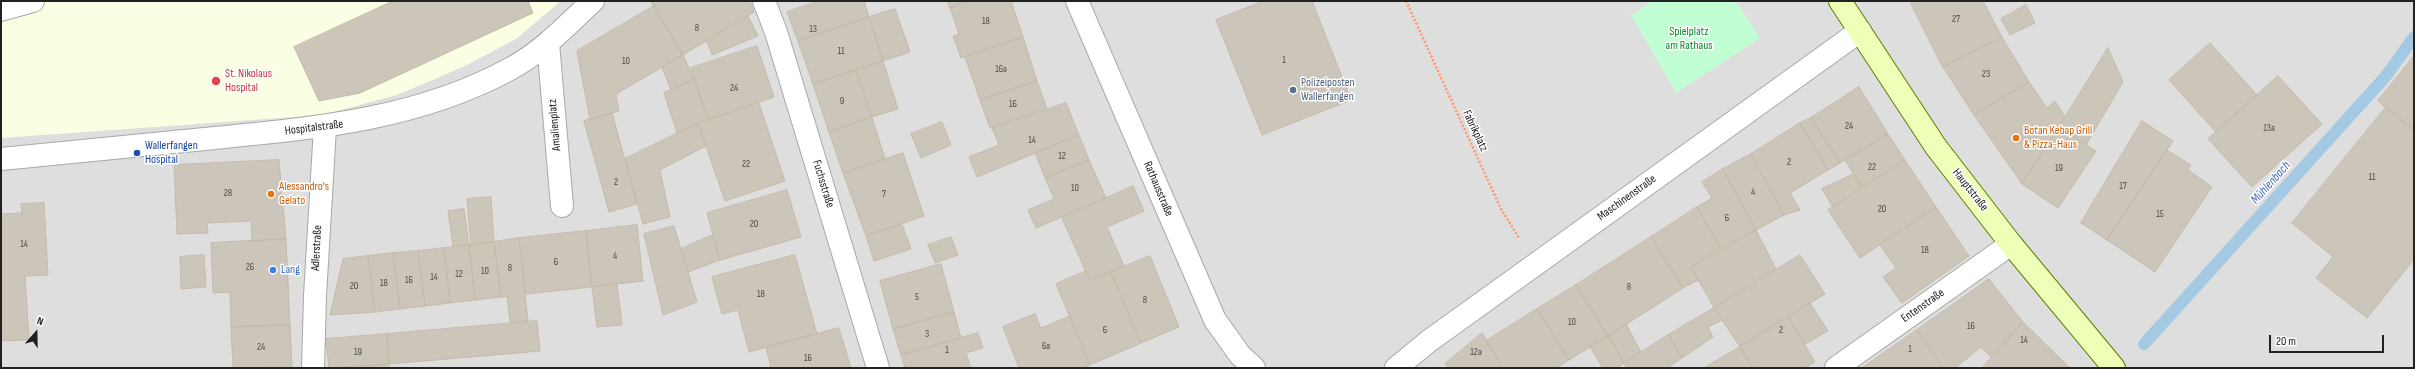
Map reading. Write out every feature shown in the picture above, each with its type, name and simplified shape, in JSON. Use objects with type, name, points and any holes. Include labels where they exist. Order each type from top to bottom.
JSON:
[{"type":"main road","name":"Hauptstraße","points":[[1840,1],[1936,147],[2011,244],[2114,368]]},
{"type":"street","points":[[1,10],[33,1]]},
{"type":"street","name":"Hospitalstraße","points":[[1,159],[325,127],[411,109],[462,93],[512,69],[548,43],[593,1]]},
{"type":"street","name":"Fuchsstraße","points":[[764,1],[776,32],[878,368]]},
{"type":"street","name":"Rathausstraße","points":[[1077,1],[1215,320],[1240,355],[1254,368]]},
{"type":"street","name":"Maschinenstraße","points":[[1396,368],[1429,341],[1535,264],[1860,31]]},
{"type":"street","name":"Amalienplatz","points":[[548,43],[562,206]]},
{"type":"street","name":"Adlerstraße","points":[[313,368],[314,296],[325,127]]},
{"type":"street","name":"Entenstraße","points":[[1836,368],[2011,244]]},
{"type":"path","name":"Fabrikplatz","points":[[1406,1],[1501,209],[1535,264]]},
{"type":"shaded area","points":[[1,1],[2414,1],[2414,368],[1,368]]},
{"type":"shaded area","name":"St. Nikolaus Hospital","points":[[1,1],[561,1],[516,39],[465,66],[397,95],[322,115],[1,138]]},
{"type":"green space","name":"Spielplatz am Rathaus","points":[[1652,1],[1736,1],[1760,38],[1676,93],[1631,15]]},
{"type":"building","points":[[393,1],[528,1],[533,13],[360,93],[319,101],[294,47]]},
{"type":"building","points":[[651,1],[750,1],[754,12],[683,55]]},
{"type":"building","points":[[819,1],[864,1],[869,17],[798,41],[787,12]]},
{"type":"building","points":[[948,1],[970,1],[950,8]]},
{"type":"building","points":[[970,1],[1011,1],[1023,37],[961,58],[953,36],[959,34],[950,8]]},
{"type":"building","points":[[1264,1],[1312,1],[1351,100],[1262,135],[1216,20]]},
{"type":"building","points":[[1910,1],[1983,1],[2002,37],[1943,67]]},
{"type":"building","points":[[2026,5],[2035,23],[2010,35],[2001,19]]},
{"type":"building","points":[[654,6],[683,55],[616,94],[619,111],[590,120],[577,51]]},
{"type":"building","points":[[895,9],[910,52],[883,61],[869,17]]},
{"type":"building","points":[[748,16],[758,36],[712,55],[707,41]]},
{"type":"building","points":[[869,17],[883,61],[813,84],[798,41]]},
{"type":"building","points":[[1023,37],[1037,81],[980,100],[965,57]]},
{"type":"building","points":[[2002,37],[2029,82],[1974,115],[1943,67]]},
{"type":"building","points":[[2210,43],[2257,95],[2216,132],[2169,80]]},
{"type":"building","points":[[757,46],[774,97],[708,120],[691,68]]},
{"type":"building","points":[[2108,48],[2123,82],[2086,145],[2059,127]]},
{"type":"building","points":[[683,55],[694,79],[671,90],[662,67]]},
{"type":"building","points":[[2414,56],[2414,130],[2378,101]]},
{"type":"building","points":[[883,61],[898,109],[872,117],[856,70]]},
{"type":"building","points":[[856,70],[872,117],[829,132],[813,84]]},
{"type":"building","points":[[2278,76],[2322,124],[2252,187],[2208,139]]},
{"type":"building","points":[[694,79],[708,120],[677,133],[664,93]]},
{"type":"building","points":[[1037,81],[1047,109],[990,128],[980,100]]},
{"type":"building","points":[[2029,82],[2047,108],[2055,101],[2065,117],[2022,184],[1974,115]]},
{"type":"building","points":[[1859,87],[1888,134],[1840,163],[1811,118]]},
{"type":"building","points":[[759,103],[785,181],[725,201],[698,123]]},
{"type":"building","points":[[1066,103],[1079,135],[977,177],[969,157],[999,145],[992,128]]},
{"type":"building","points":[[2386,107],[2414,130],[2414,259],[2367,318],[2316,278],[2333,257],[2292,223]]},
{"type":"building","points":[[612,113],[637,204],[609,212],[584,121]]},
{"type":"building","points":[[872,117],[885,159],[843,173],[829,132]]},
{"type":"building","points":[[1811,118],[1840,163],[1828,170],[1800,123]]},
{"type":"building","points":[[2142,121],[2173,141],[2107,240],[2081,223]]},
{"type":"building","points":[[942,122],[951,145],[921,158],[911,134]]},
{"type":"building","points":[[698,123],[706,146],[660,170],[670,217],[643,224],[625,159]]},
{"type":"building","points":[[1800,123],[1828,170],[1790,193],[1800,210],[1784,215],[1751,154]]},
{"type":"building","points":[[2059,127],[2096,151],[2058,208],[2022,184]]},
{"type":"building","points":[[1888,134],[1905,160],[1862,187],[1845,160]]},
{"type":"building","points":[[1079,135],[1089,160],[1045,178],[1035,153]]},
{"type":"building","points":[[2167,150],[2191,165],[2188,170],[2212,187],[2155,272],[2107,240]]},
{"type":"building","points":[[903,153],[924,216],[866,236],[843,173]]},
{"type":"building","points":[[1751,154],[1784,215],[1756,230],[1723,169]]},
{"type":"building","points":[[279,160],[286,239],[252,241],[251,221],[207,223],[208,233],[177,234],[174,165]]},
{"type":"building","points":[[1089,160],[1106,198],[1036,228],[1028,210],[1054,199],[1045,178]]},
{"type":"building","points":[[1905,160],[1936,207],[1860,258],[1828,210]]},
{"type":"building","points":[[1723,169],[1756,230],[1721,249],[1697,207],[1712,198],[1702,182]]},
{"type":"building","points":[[1854,174],[1862,187],[1833,207],[1822,189]]},
{"type":"building","points":[[1133,186],[1144,211],[1107,227],[1124,266],[1090,281],[1062,218]]},
{"type":"building","points":[[787,190],[801,237],[720,260],[707,213]]},
{"type":"building","points":[[491,197],[494,242],[471,244],[467,199]]},
{"type":"building","points":[[44,203],[48,275],[25,276],[29,340],[1,341],[1,214],[22,213],[21,204]]},
{"type":"building","points":[[1697,207],[1721,249],[1691,267],[1698,280],[1683,288],[1651,237]]},
{"type":"building","points":[[1936,207],[1969,256],[1902,303],[1883,277],[1896,268],[1880,245]]},
{"type":"building","points":[[464,209],[469,245],[453,246],[448,211]]},
{"type":"building","points":[[902,224],[911,249],[874,261],[866,236]]},
{"type":"building","points":[[637,225],[643,281],[592,287],[586,231]]},
{"type":"building","points":[[674,226],[697,302],[663,315],[644,234]]},
{"type":"building","points":[[1756,230],[1776,269],[1714,308],[1691,267]]},
{"type":"building","points":[[586,231],[592,287],[526,294],[519,238]]},
{"type":"building","points":[[713,235],[720,260],[688,272],[681,249]]},
{"type":"building","points":[[951,237],[958,255],[935,263],[928,245]]},
{"type":"building","points":[[1651,237],[1683,288],[1608,336],[1576,285]]},
{"type":"building","points":[[519,238],[528,321],[510,323],[507,296],[501,297],[494,242]]},
{"type":"building","points":[[286,239],[290,325],[231,327],[230,292],[213,293],[211,243]]},
{"type":"building","points":[[494,242],[501,297],[475,300],[469,245]]},
{"type":"building","points":[[469,245],[475,300],[450,303],[444,248]]},
{"type":"building","points":[[444,248],[450,303],[425,306],[418,251]]},
{"type":"building","points":[[418,251],[425,306],[400,309],[393,253]]},
{"type":"building","points":[[393,253],[400,309],[375,312],[368,256]]},
{"type":"building","points":[[204,255],[206,287],[181,289],[180,257]]},
{"type":"building","points":[[795,255],[817,334],[749,352],[738,310],[722,314],[712,277]]},
{"type":"building","points":[[1800,255],[1825,294],[1740,347],[1714,308]]},
{"type":"building","points":[[368,256],[375,312],[330,315],[343,259]]},
{"type":"building","points":[[1150,256],[1179,327],[1141,343],[1111,272]]},
{"type":"building","points":[[941,264],[954,312],[893,329],[880,281]]},
{"type":"building","points":[[1086,271],[1090,281],[1111,272],[1141,343],[1090,365],[1056,284]]},
{"type":"building","points":[[1989,279],[2023,322],[1992,358],[1981,347],[1955,368],[1943,368],[1917,330]]},
{"type":"building","points":[[617,284],[622,325],[597,327],[592,287]]},
{"type":"building","points":[[1576,285],[1608,336],[1569,360],[1537,309]]},
{"type":"building","points":[[1810,303],[1828,331],[1805,344],[1788,316]]},
{"type":"building","points":[[1714,308],[1722,320],[1708,327],[1713,337],[1682,358],[1668,335]]},
{"type":"building","points":[[1537,309],[1569,360],[1556,368],[1503,368],[1486,341]]},
{"type":"building","points":[[954,312],[961,338],[901,355],[893,329]]},
{"type":"building","points":[[1035,314],[1041,328],[1070,316],[1090,365],[1082,368],[1019,368],[1003,327]]},
{"type":"building","points":[[1788,316],[1815,362],[1805,368],[1753,368],[1740,347]]},
{"type":"building","points":[[537,321],[540,351],[389,364],[387,334]]},
{"type":"building","points":[[2023,322],[2070,368],[1982,368]]},
{"type":"building","points":[[1626,324],[1641,352],[1624,363],[1608,336]]},
{"type":"building","points":[[290,325],[292,367],[233,368],[231,327]]},
{"type":"building","points":[[839,328],[851,368],[771,368],[766,347]]},
{"type":"building","points":[[1917,330],[1943,368],[1862,368]]},
{"type":"building","points":[[978,333],[983,348],[966,353],[971,368],[905,368],[901,355]]},
{"type":"building","points":[[1482,333],[1503,368],[1449,368],[1445,364]]},
{"type":"building","points":[[387,334],[389,364],[329,368],[326,339]]},
{"type":"building","points":[[1668,335],[1682,358],[1667,368],[1627,368],[1624,363]]},
{"type":"building","points":[[1608,336],[1624,363],[1617,368],[1603,368],[1590,347]]},
{"type":"building","points":[[1740,347],[1753,368],[1704,368]]},
{"type":"building","points":[[389,364],[389,368],[344,368]]},
{"type":"waterway","name":"Mühlenbach","points":[[2144,344],[2386,76],[2414,37]]},
{"type":"place","name":"St. Nikolaus Hospital","points":[[216,81]]},
{"type":"place","name":"Polizeiposten Wallerfangen","points":[[1293,90]]},
{"type":"place","name":"Botan Kebap Grill & Pizza-Haus","points":[[2016,138]]},
{"type":"place","name":"Wallerfangen Hospital","points":[[137,153]]},
{"type":"place","name":"Alessandro's Gelato","points":[[271,194]]},
{"type":"place","name":"Lang","points":[[273,270]]}]
